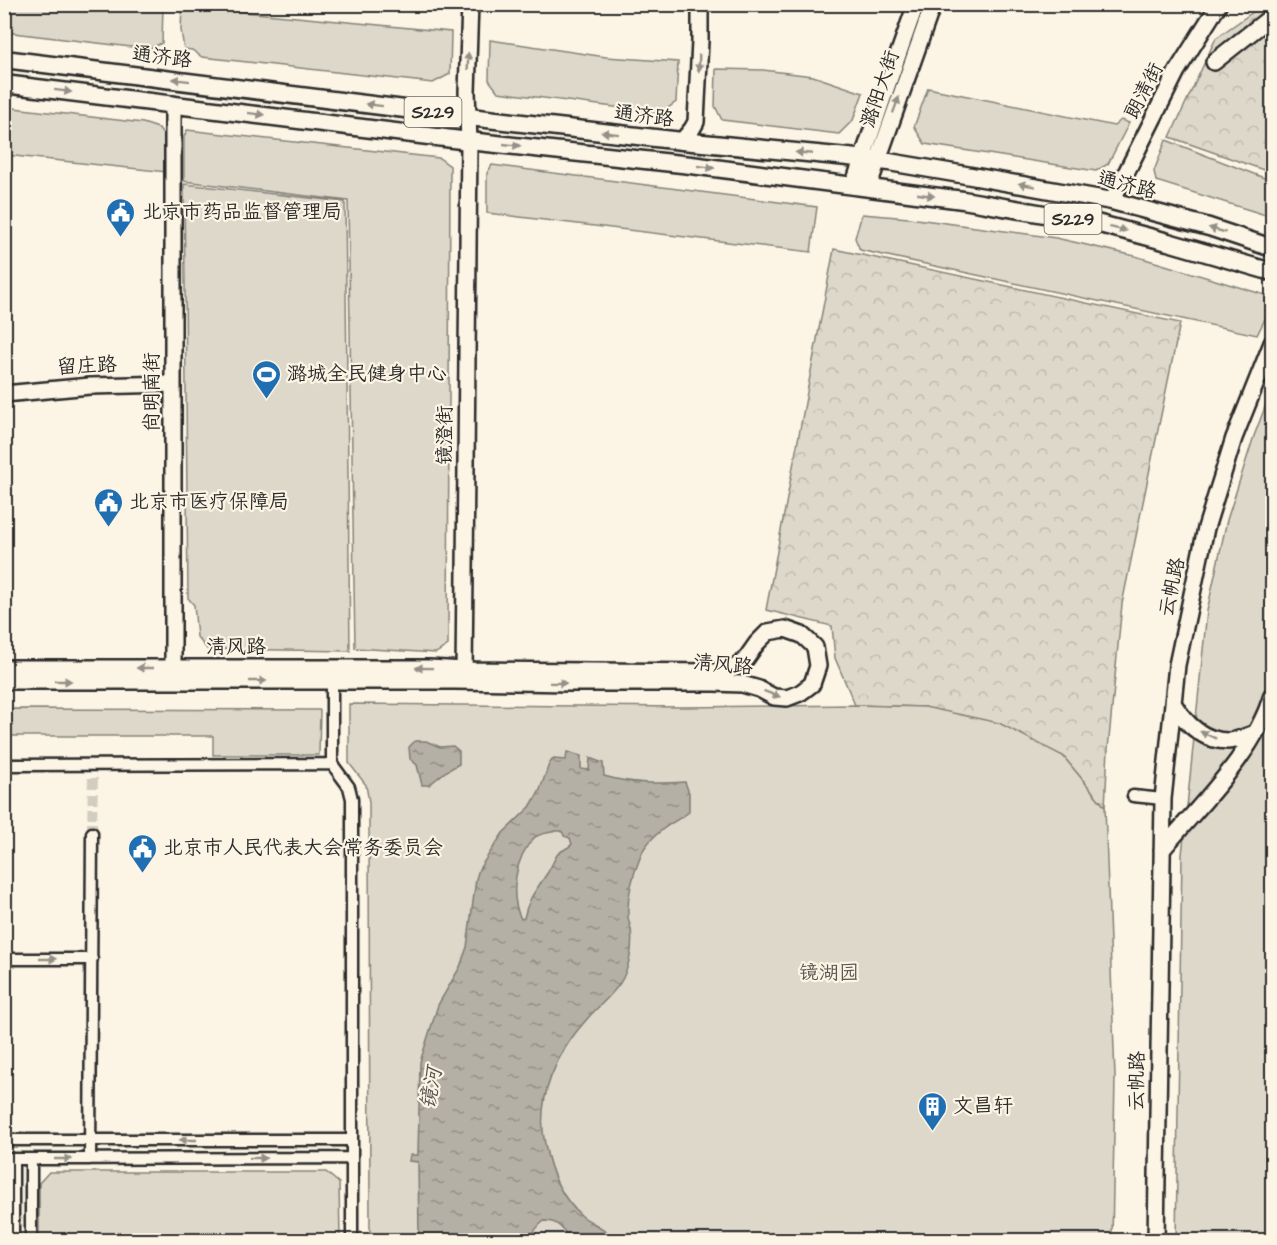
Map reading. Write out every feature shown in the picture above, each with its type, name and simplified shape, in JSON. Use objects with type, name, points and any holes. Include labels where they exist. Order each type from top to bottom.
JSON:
[{"type":"main road","name":"通济路","points":[[4,59],[469,117],[870,160],[971,175],[1112,201],[1272,248]]},
{"type":"main road","name":"S229","points":[[4,84],[469,141],[691,165],[963,200],[1096,224],[1272,272]]},
{"type":"street","name":"镜澄街","points":[[464,675],[469,141],[467,92],[470,4]]},
{"type":"street","points":[[682,141],[696,122],[698,109],[700,4]]},
{"type":"street","name":"潞阳大街","points":[[861,187],[916,4]]},
{"type":"street","name":"潞阳大街","points":[[870,160],[888,128],[933,4]]},
{"type":"street","name":"朗清街","points":[[1112,201],[1178,70],[1219,4]]},
{"type":"street","points":[[1214,62],[1272,16]]},
{"type":"street","name":"尚明南街","points":[[173,104],[173,674]]},
{"type":"street","name":"云帆路","points":[[1156,1240],[1163,799],[1177,665],[1206,528],[1234,438],[1272,343]]},
{"type":"street","name":"留庄路","points":[[4,393],[90,386],[173,384]]},
{"type":"street","name":"清风路","points":[[4,668],[173,674],[332,674],[429,668],[464,675],[568,683],[742,684],[774,697],[787,698],[801,693],[812,684],[818,666],[814,647],[802,635],[785,629],[768,632],[745,660],[729,670],[464,675]]},
{"type":"street","name":"清风路","points":[[4,681],[173,674]]},
{"type":"street","points":[[332,674],[332,764],[349,786],[352,799],[352,1240]]},
{"type":"street","points":[[1162,850],[1234,765],[1261,723],[1272,695]]},
{"type":"street","points":[[1173,702],[1189,724],[1209,738],[1230,741],[1255,733]]},
{"type":"street","points":[[4,765],[92,769],[332,764]]},
{"type":"street","points":[[1133,796],[1163,799]]},
{"type":"street","points":[[90,1158],[92,833]]},
{"type":"street","points":[[4,959],[92,959]]},
{"type":"street","points":[[4,1140],[352,1140]]},
{"type":"street","points":[[13,1240],[9,1159],[352,1158]]},
{"type":"street","points":[[31,1159],[31,1240]]},
{"type":"green space","points":[[5,4],[163,5],[162,43],[148,49],[5,32]]},
{"type":"green space","points":[[1263,5],[1272,5],[1272,173],[1170,137],[1216,38]]},
{"type":"green space","points":[[182,6],[451,32],[450,74],[433,83],[202,57],[192,50],[184,49],[181,30]]},
{"type":"green space","points":[[490,40],[606,57],[678,62],[676,102],[661,113],[498,92],[489,80]]},
{"type":"green space","points":[[716,69],[763,70],[813,76],[863,93],[853,120],[839,134],[722,120],[715,106]]},
{"type":"green space","points":[[928,88],[1114,126],[1121,120],[1129,123],[1108,164],[1096,171],[925,144],[914,127]]},
{"type":"green space","points":[[5,107],[143,123],[158,128],[168,141],[167,172],[5,155]]},
{"type":"green space","points":[[187,130],[439,158],[450,166],[448,645],[436,653],[355,648],[348,201],[184,181],[184,137]]},
{"type":"green space","points":[[1166,140],[1272,181],[1272,217],[1156,181],[1154,171]]},
{"type":"green space","points":[[492,165],[817,207],[811,252],[487,213],[487,173]]},
{"type":"green space","name":"潞城全民健身中心","points":[[184,184],[345,202],[350,651],[207,649],[197,637],[194,605],[188,598]]},
{"type":"green space","points":[[862,214],[909,218],[1056,238],[1135,256],[1272,297],[1272,305],[1257,335],[860,250],[855,238]]},
{"type":"green space","points":[[834,249],[1180,323],[1122,604],[1108,749],[1105,807],[1063,756],[925,707],[855,705],[835,658],[832,626],[766,610]]},
{"type":"green space","points":[[1272,389],[1272,1240],[1176,1240],[1182,855],[1207,611],[1227,520]]},
{"type":"green space","name":"镜湖园","points":[[349,704],[925,707],[999,723],[1063,756],[1105,807],[1115,1077],[1112,1240],[370,1240],[369,802],[366,785],[349,763]]},
{"type":"green space","points":[[5,709],[320,710],[319,755],[213,755],[213,736],[5,736]]},
{"type":"green space","points":[[49,1172],[326,1172],[339,1183],[340,1240],[39,1240],[39,1183]]},
{"type":"water","points":[[415,741],[426,741],[440,747],[453,746],[459,751],[459,764],[429,785],[422,785],[417,765],[410,759],[409,747]]},
{"type":"water","name":"镜河","points":[[567,752],[581,756],[581,769],[589,770],[590,758],[603,763],[604,776],[624,781],[685,782],[689,793],[689,812],[668,825],[643,850],[630,893],[628,916],[632,941],[623,978],[566,1046],[551,1077],[543,1110],[547,1154],[562,1192],[574,1209],[604,1229],[613,1240],[572,1240],[557,1224],[544,1221],[536,1229],[531,1240],[420,1240],[418,1162],[409,1161],[410,1155],[418,1155],[420,1062],[438,1005],[460,967],[467,947],[479,869],[503,833],[530,807],[540,790],[549,764],[553,759],[566,760]],"holes":[[[561,831],[564,836],[570,838],[572,844],[557,855],[530,899],[524,918],[521,919],[515,899],[515,888],[522,855],[536,836]]]},
{"type":"tunnel","points":[[92,833],[93,773]]},
{"type":"place","name":"北京市药品监督管理局","points":[[121,238]]},
{"type":"place","name":"潞城全民健身中心","points":[[266,400]]},
{"type":"place","name":"北京市医疗保障局","points":[[108,528]]},
{"type":"place","name":"北京市人民代表大会常务委员会","points":[[142,874]]},
{"type":"place","name":"文昌轩","points":[[932,1132]]}]
